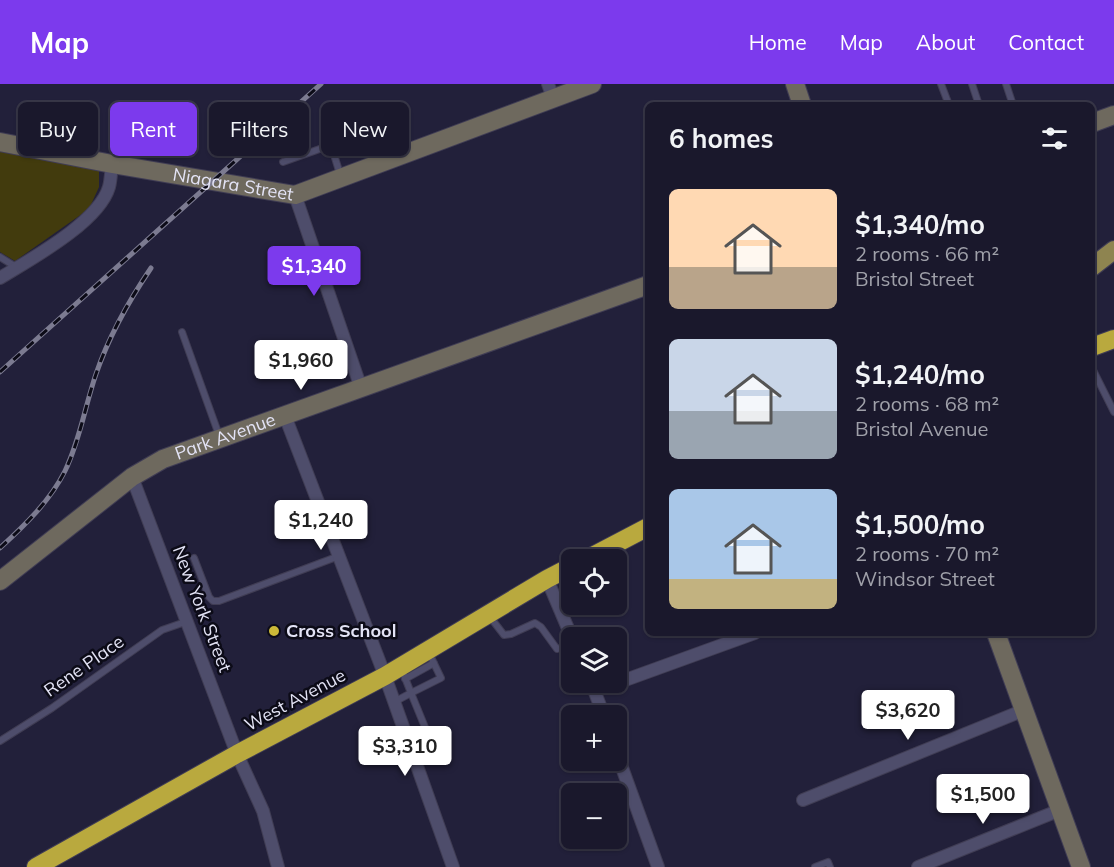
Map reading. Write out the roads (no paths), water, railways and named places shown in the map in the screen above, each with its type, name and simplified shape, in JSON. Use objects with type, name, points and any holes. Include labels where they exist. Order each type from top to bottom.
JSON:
[{"type":"highway","points":[[1095,346],[1114,339]]},
{"type":"highway","points":[[606,549],[645,529]]},
{"type":"highway","name":"West Avenue","points":[[36,867],[237,754],[431,657],[488,614],[561,572]]},
{"type":"street","name":"Niagara Street","points":[[409,152],[550,91],[592,84]]},
{"type":"street","points":[[795,84],[801,102]]},
{"type":"street","points":[[1095,122],[1114,115]]},
{"type":"street","name":"Niagara Street","points":[[0,142],[112,164],[295,195],[399,156]]},
{"type":"street","points":[[0,278],[53,244],[93,214],[109,188],[112,164]]},
{"type":"street","points":[[295,195],[362,388]]},
{"type":"street","name":"Park Avenue","points":[[0,581],[132,477],[163,459],[645,286]]},
{"type":"street","points":[[285,416],[339,556],[397,674],[394,702],[453,867]]},
{"type":"street","name":"New York Street","points":[[132,477],[237,754],[263,811],[278,867]]},
{"type":"street","points":[[547,579],[567,627]]},
{"type":"street","points":[[627,676],[746,636]]},
{"type":"street","points":[[997,636],[1081,867]]},
{"type":"street","points":[[803,800],[1024,710]]},
{"type":"street","points":[[623,771],[658,867]]},
{"type":"street","points":[[918,867],[1060,810]]},
{"type":"lane","points":[[941,84],[948,102]]},
{"type":"lane","points":[[972,84],[979,102]]},
{"type":"lane","points":[[1006,84],[1013,102]]},
{"type":"lane","points":[[283,162],[321,149]]},
{"type":"lane","points":[[334,156],[341,178]]},
{"type":"lane","points":[[0,257],[16,268]]},
{"type":"lane","points":[[182,332],[221,439]]},
{"type":"lane","points":[[1095,374],[1114,412]]},
{"type":"lane","points":[[194,558],[209,597],[213,601],[219,601],[339,556]]},
{"type":"lane","points":[[488,614],[504,635],[511,634],[530,624],[539,624],[557,649],[561,648]]},
{"type":"lane","name":"Rene Place","points":[[0,741],[52,708],[162,630],[188,621]]},
{"type":"lane","points":[[394,702],[441,678],[431,657]]},
{"type":"lane","points":[[397,674],[411,693],[429,737],[410,746]]},
{"type":"lane","points":[[815,867],[828,862],[830,867]]},
{"type":"railway","points":[[0,372],[321,84]]},
{"type":"railway","points":[[0,548],[28,521],[65,471],[75,447],[101,360],[127,306],[151,268]]},
{"type":"place","name":"Cross School","points":[[274,631]]}]
